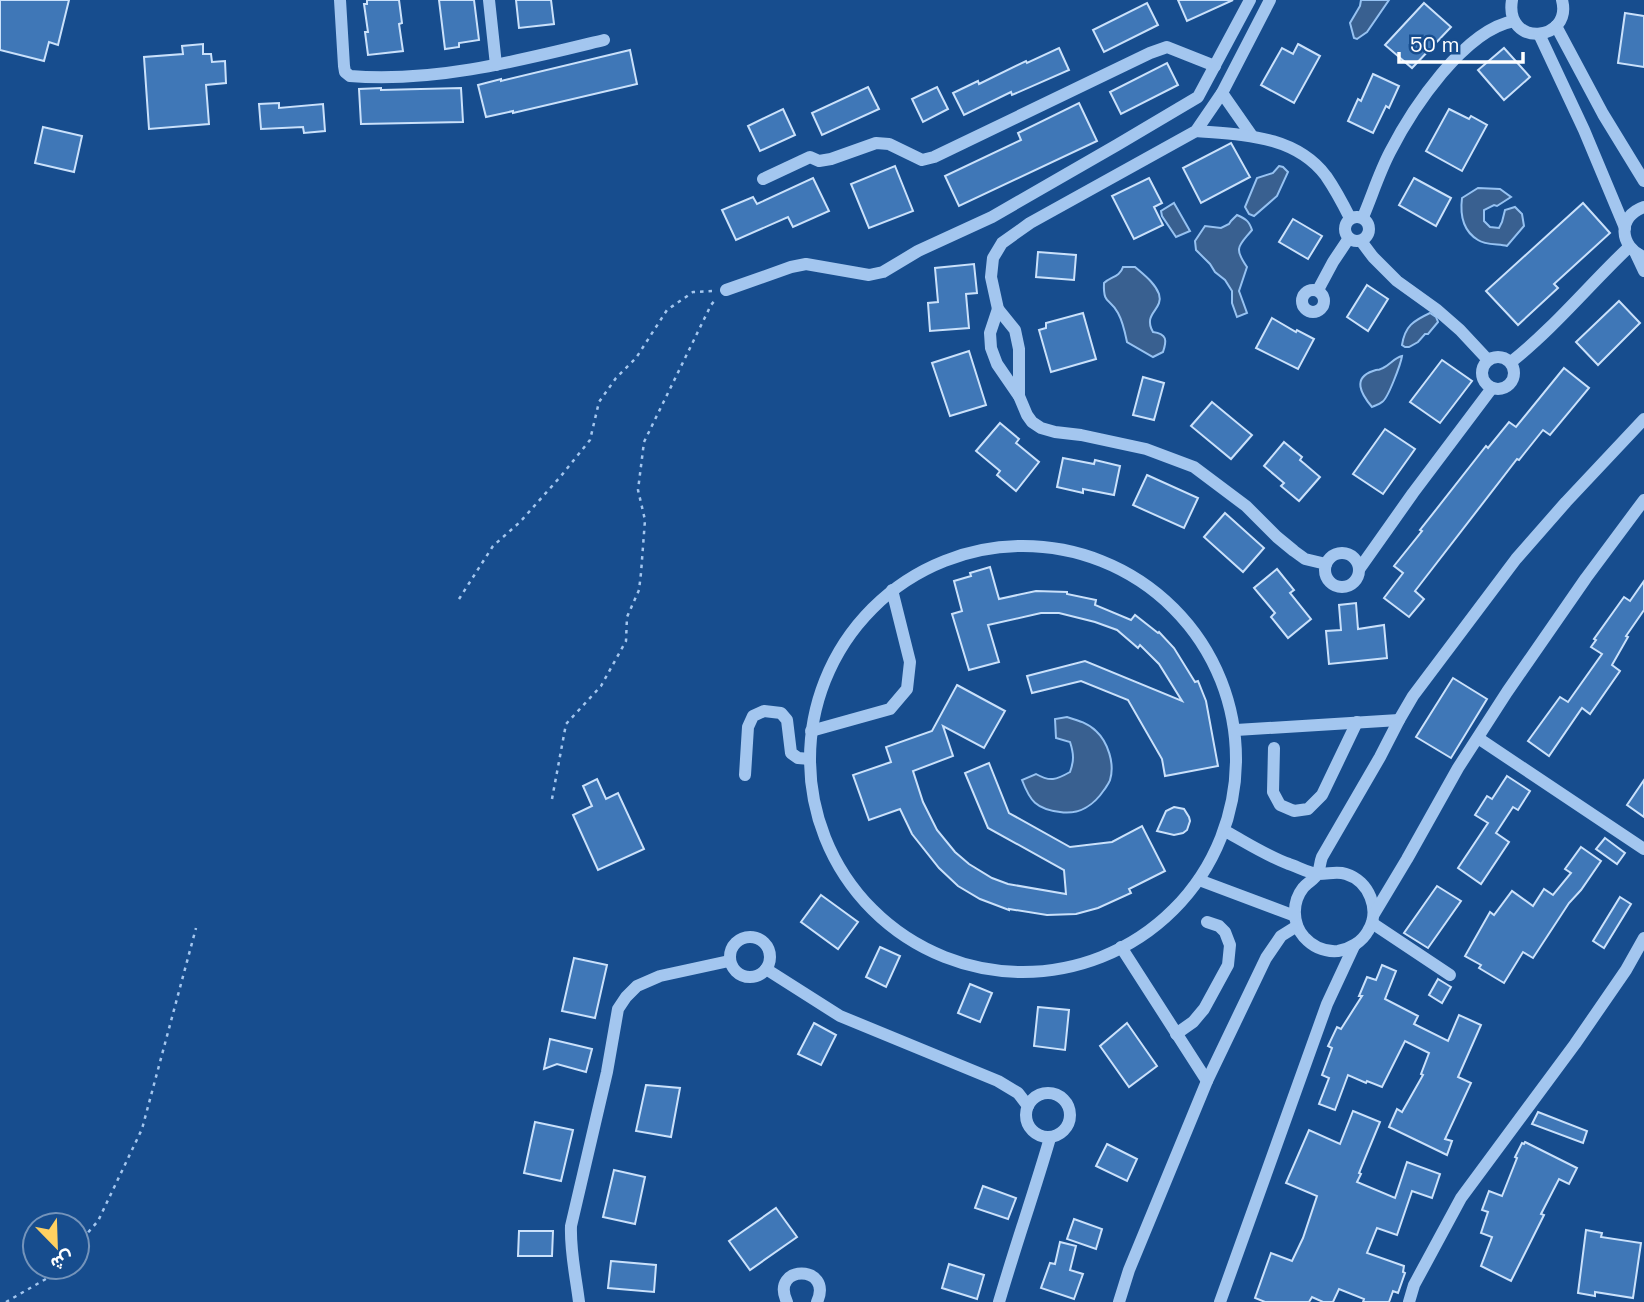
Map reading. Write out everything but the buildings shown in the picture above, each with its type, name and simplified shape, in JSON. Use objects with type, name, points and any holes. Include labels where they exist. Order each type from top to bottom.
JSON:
[{"type":"street","points":[[340,0],[344,66],[345,72],[350,76],[413,76],[496,65],[604,40]]},
{"type":"street","points":[[489,0],[496,65]]},
{"type":"street","points":[[726,289],[806,264],[869,275],[883,272],[918,251],[992,217],[1198,97],[1250,0]]},
{"type":"street","points":[[1019,396],[1020,349],[1015,330],[998,309],[992,277],[993,258],[1002,243],[1030,223],[1196,131],[1222,93],[1270,0]]},
{"type":"street","points":[[1512,0],[1510,9],[1520,29],[1539,34],[1556,26],[1562,17],[1562,0]]},
{"type":"street","points":[[1488,360],[1460,330],[1397,281],[1355,239],[1346,234],[1345,228],[1356,218],[1390,152],[1419,104],[1454,58],[1483,33],[1502,23],[1514,21]]},
{"type":"street","points":[[1556,26],[1603,114],[1644,181]]},
{"type":"street","points":[[1539,34],[1584,130],[1625,228]]},
{"type":"street","points":[[763,179],[810,157],[819,162],[876,143],[889,144],[922,160],[934,157],[1167,47],[1215,65]]},
{"type":"street","points":[[1222,93],[1252,136]]},
{"type":"street","points":[[1196,131],[1252,136],[1297,150],[1313,162],[1356,218],[1367,221],[1370,226],[1366,237],[1355,239],[1334,262],[1318,290]]},
{"type":"street","points":[[1644,207],[1632,213],[1627,220],[1624,235],[1644,271]]},
{"type":"street","points":[[1511,362],[1636,253]]},
{"type":"street","points":[[998,309],[990,333],[991,348],[997,364],[1019,396],[1032,422],[1041,428],[1146,449],[1194,467],[1246,506],[1294,551],[1305,559],[1325,564]]},
{"type":"street","points":[[1504,357],[1511,362],[1513,378],[1508,385],[1493,388],[1486,383],[1482,375],[1488,360],[1504,357]]},
{"type":"street","points":[[1360,568],[1352,555],[1344,552],[1330,557],[1325,564],[1325,572],[1327,579],[1340,587],[1355,582],[1360,568],[1421,482],[1493,388]]},
{"type":"street","points":[[1354,946],[1335,951],[1316,947],[1301,934],[1296,921],[1295,906],[1298,895],[1318,874],[1322,857],[1413,696],[1516,559],[1644,419]]},
{"type":"street","points":[[1220,1302],[1327,1004],[1354,946],[1368,932],[1458,768],[1507,692],[1644,500]]},
{"type":"street","points":[[1023,545],[1067,550],[1109,563],[1147,584],[1180,613],[1207,648],[1225,688],[1236,730],[1237,767],[1227,832],[1199,880],[1171,913],[1121,947],[1097,959],[1054,970],[1010,972],[967,965],[926,949],[889,925],[858,895],[833,858],[817,818],[810,775],[811,731],[821,688],[840,649],[867,614],[892,590],[938,563],[980,550],[1023,545]]},
{"type":"street","points":[[811,731],[890,709],[907,689],[910,662],[892,590]]},
{"type":"street","points":[[745,775],[748,727],[753,716],[764,711],[781,713],[787,720],[791,753],[798,758],[810,759]]},
{"type":"street","points":[[1236,730],[1399,720]]},
{"type":"street","points":[[1274,748],[1273,792],[1280,805],[1294,811],[1308,809],[1322,795],[1357,722]]},
{"type":"street","points":[[1478,738],[1644,849]]},
{"type":"street","points":[[1227,832],[1273,858],[1318,874],[1338,872],[1356,879],[1370,894],[1373,919],[1450,975]]},
{"type":"street","points":[[1199,880],[1296,921]]},
{"type":"street","points":[[1119,1302],[1129,1270],[1207,1082],[1266,958],[1281,936],[1296,921]]},
{"type":"street","points":[[1176,1034],[1193,1022],[1204,1009],[1228,965],[1230,946],[1225,932],[1219,926],[1207,922]]},
{"type":"street","points":[[746,937],[762,941],[770,954],[766,969],[761,975],[753,977],[738,974],[729,961],[733,946],[746,937]]},
{"type":"street","points":[[1409,1302],[1414,1285],[1461,1198],[1575,1044],[1644,939]]},
{"type":"street","points":[[1121,947],[1207,1082]]},
{"type":"street","points":[[579,1302],[570,1245],[571,1226],[607,1072],[618,1009],[637,986],[660,976],[729,961]]},
{"type":"street","points":[[766,969],[840,1016],[998,1081],[1018,1093],[1028,1106]]},
{"type":"street","points":[[1049,1093],[1064,1099],[1071,1114],[1065,1130],[1050,1138],[1033,1132],[1028,1124],[1028,1106],[1040,1094],[1049,1093]]},
{"type":"street","points":[[999,1302],[1050,1138]]},
{"type":"street","points":[[787,1302],[783,1289],[786,1282],[797,1273],[804,1273],[817,1280],[820,1294],[817,1302]]},
{"type":"path","points":[[459,599],[493,546],[520,522],[590,440],[599,402],[616,377],[636,358],[667,310],[693,292],[726,289]]},
{"type":"path","points":[[552,799],[566,724],[601,686],[626,641],[627,617],[639,590],[641,573],[645,520],[638,490],[644,442],[711,305],[726,289]]},
{"type":"path","points":[[91,1229],[98,1221],[142,1129],[196,928]]},
{"type":"path","points":[[6,1302],[42,1281]]},
{"type":"water","points":[[1361,0],[1389,0],[1367,32],[1357,39],[1354,38],[1350,23]]},
{"type":"water","points":[[1279,166],[1288,172],[1277,196],[1254,216],[1249,214],[1245,207],[1257,178],[1273,173]]},
{"type":"water","points":[[1478,188],[1500,189],[1511,197],[1484,210],[1484,221],[1490,227],[1499,228],[1505,210],[1515,207],[1522,214],[1524,226],[1507,246],[1481,242],[1466,227],[1462,216],[1462,198]]},
{"type":"water","points":[[1174,203],[1190,231],[1176,237],[1161,211]]},
{"type":"water","points":[[1237,215],[1250,224],[1252,230],[1239,247],[1247,267],[1239,291],[1247,313],[1237,317],[1232,303],[1232,291],[1196,250],[1195,241],[1205,226],[1221,228]]},
{"type":"water","points":[[1123,267],[1135,267],[1159,294],[1159,304],[1151,316],[1150,326],[1153,332],[1165,338],[1165,344],[1163,352],[1153,357],[1127,342],[1120,316],[1105,295],[1104,283],[1117,275]]},
{"type":"water","points":[[1430,313],[1438,322],[1428,334],[1409,347],[1402,345],[1405,333],[1411,325]]},
{"type":"water","points":[[1402,356],[1388,395],[1381,403],[1372,407],[1360,387],[1362,378]]},
{"type":"water","points":[[1067,717],[1093,728],[1104,741],[1112,767],[1110,781],[1096,800],[1085,808],[1067,813],[1052,811],[1035,803],[1022,780],[1036,774],[1053,779],[1070,772],[1073,757],[1070,742],[1056,738],[1055,719]]}]
